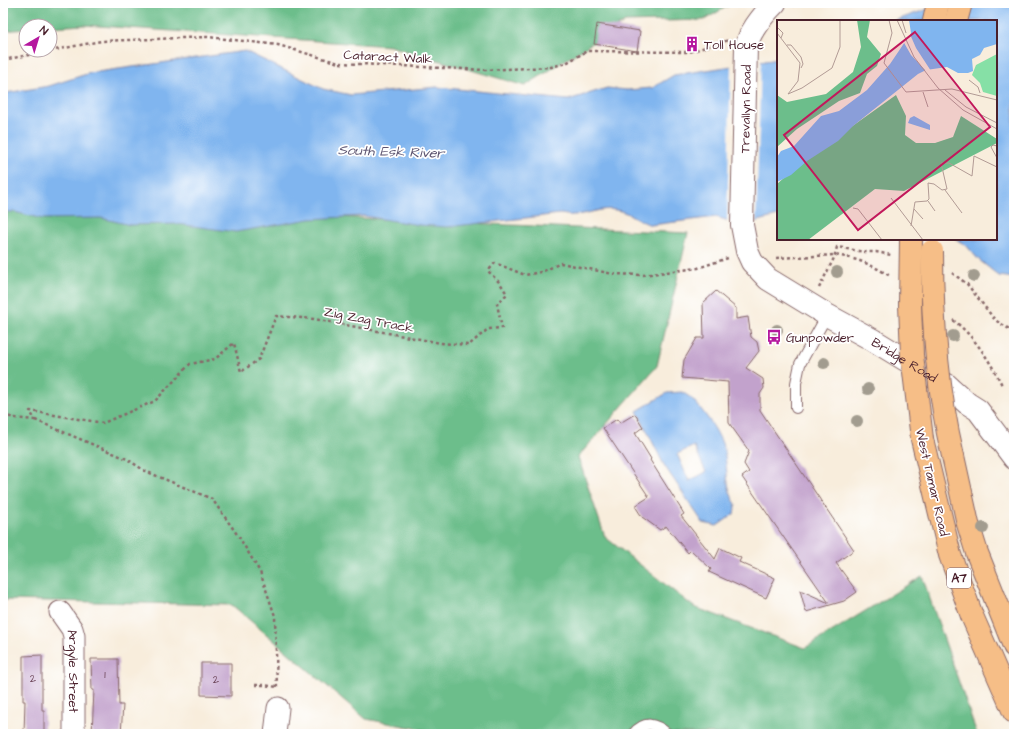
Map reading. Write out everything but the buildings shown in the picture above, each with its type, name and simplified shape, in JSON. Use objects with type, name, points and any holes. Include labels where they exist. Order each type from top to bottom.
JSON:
[{"type":"highway","points":[[934,20],[938,3]]},
{"type":"highway","points":[[956,20],[961,3]]},
{"type":"highway","name":"West Tamar Road","points":[[910,240],[912,355],[922,439],[950,555],[972,616],[1014,712]]},
{"type":"highway","name":"West Tamar Road","points":[[932,240],[932,299],[946,429],[968,524],[977,553],[1014,646]]},
{"type":"street","name":"Trevallyn Road","points":[[742,225],[746,44],[754,27],[775,3]]},
{"type":"street","name":"Bridge Road","points":[[742,225],[747,252],[752,262],[768,279],[826,315],[873,340],[947,385],[967,403],[978,410],[1014,458]]},
{"type":"street","name":"Argyle Street","points":[[60,612],[72,628],[74,636],[74,734]]},
{"type":"street","points":[[275,734],[278,698]]},
{"type":"lane","points":[[796,408],[796,383],[800,364],[826,315]]},
{"type":"lane","points":[[633,734],[642,726],[647,724],[661,728],[668,734]]},
{"type":"path","points":[[726,3],[727,5],[732,3]]},
{"type":"path","name":"Cataract Walk","points":[[3,60],[101,41],[208,37],[278,45],[339,63],[485,70],[551,67],[566,64],[587,52],[689,52],[726,40],[746,44]]},
{"type":"path","name":"Zig Zag Track","points":[[35,420],[30,411],[103,423],[155,401],[190,364],[215,359],[234,343],[241,372],[259,359],[276,316],[314,319],[441,343],[469,345],[488,329],[502,328],[497,304],[507,294],[500,283],[488,271],[495,263],[525,275],[541,272],[561,263],[613,274],[643,275],[698,268],[730,257]]},
{"type":"path","points":[[3,415],[14,418],[35,420],[127,459],[145,471],[212,499],[239,537],[260,572],[275,616],[278,698]]},
{"type":"path","points":[[256,685],[264,685],[278,698]]},
{"type":"green space","points":[[3,3],[733,3],[704,20],[625,22],[525,86],[390,46],[84,25],[58,27],[58,18],[18,18],[18,30],[3,31]]},
{"type":"green space","points":[[3,202],[688,233],[657,366],[578,457],[605,537],[694,607],[805,648],[922,576],[977,734],[447,734],[366,719],[232,605],[3,600]]},
{"type":"water","points":[[945,3],[1014,3],[1014,278],[999,276],[978,259],[966,245],[957,240],[997,240],[997,20],[897,20]]},
{"type":"water","name":"South Esk River","points":[[245,51],[323,89],[351,95],[437,87],[568,100],[607,88],[627,90],[652,88],[674,75],[777,59],[777,216],[742,225],[716,217],[651,225],[621,211],[610,209],[578,215],[560,214],[447,227],[419,225],[364,216],[310,219],[236,232],[177,224],[130,225],[101,218],[43,219],[14,212],[3,212],[3,92],[6,93],[49,86],[90,73]]},
{"type":"water","points":[[682,392],[690,397],[712,424],[720,438],[724,450],[728,485],[732,498],[736,504],[734,514],[717,526],[703,523],[664,465],[637,411],[667,393]],"holes":[[[694,446],[706,472],[689,481],[677,454]]]},
{"type":"pier","points":[[761,60],[756,224],[734,225],[727,223],[731,63]]},
{"type":"place","name":"Toll House","points":[[692,44]]},
{"type":"place","name":"Gunpowder","points":[[774,337]]}]
